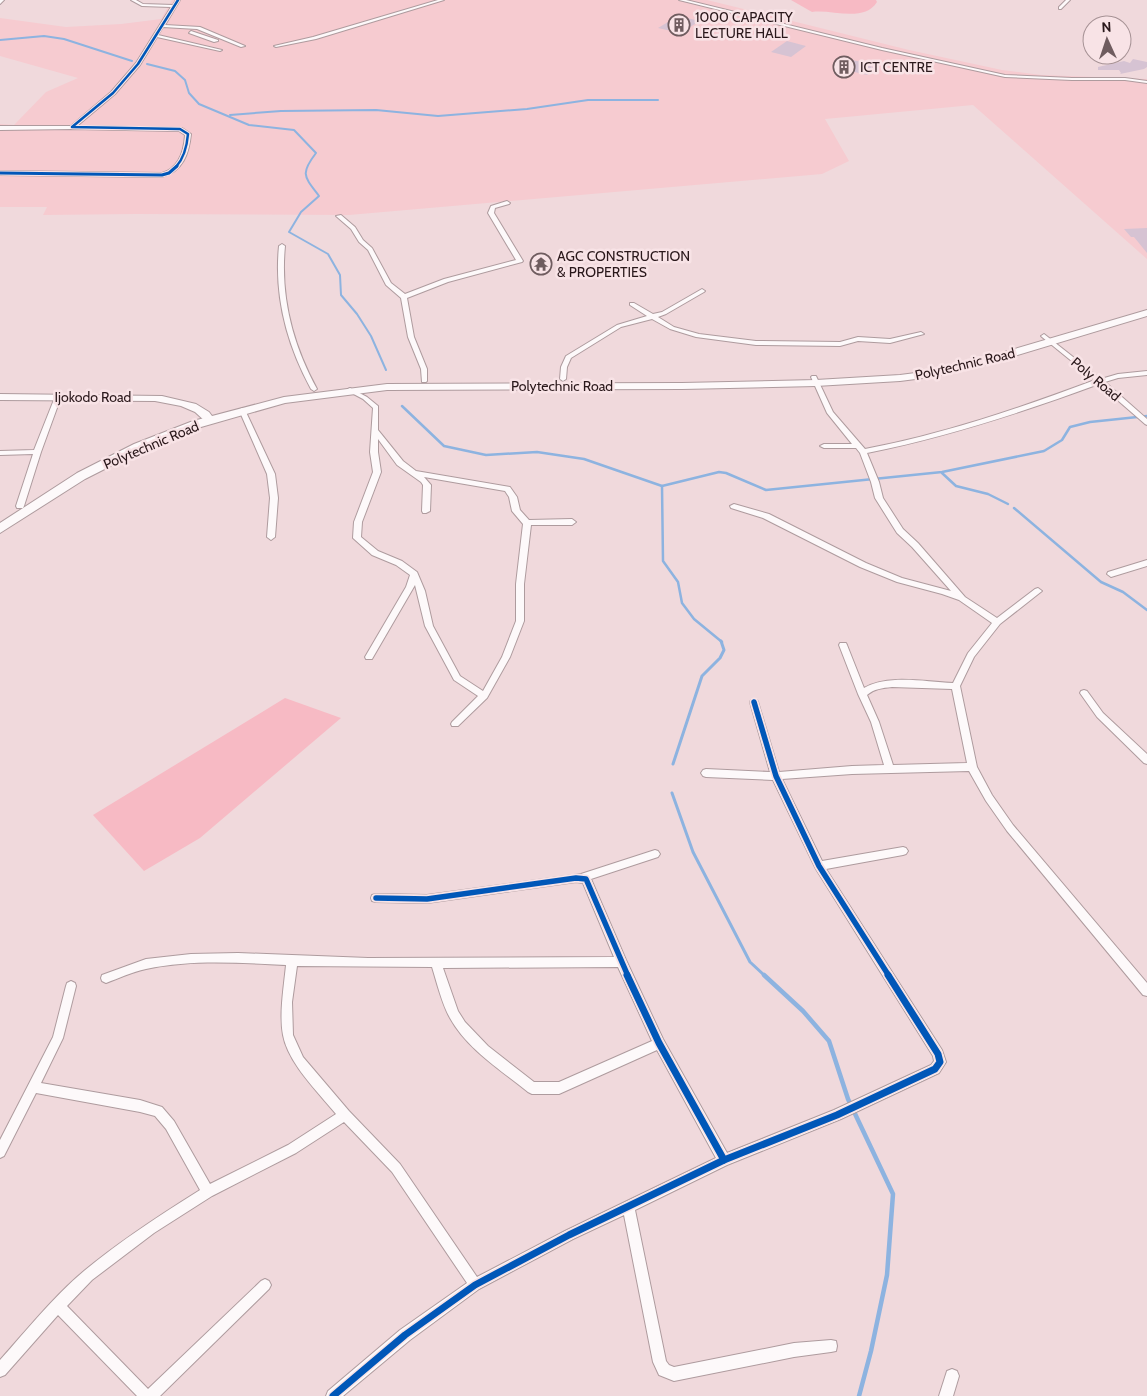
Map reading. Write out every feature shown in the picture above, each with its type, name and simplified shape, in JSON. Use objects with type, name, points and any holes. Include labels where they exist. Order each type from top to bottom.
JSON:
[{"type":"main road","name":"Polytechnic Road","points":[[0,519],[67,474],[121,446],[264,398],[314,389],[382,382],[563,379],[869,381],[931,374],[988,361],[1147,304]]},
{"type":"main road","name":"Polytechnic Road","points":[[1047,339],[1147,313]]},
{"type":"main road","name":"Polytechnic Road","points":[[208,417],[284,400],[350,390],[386,387],[815,380]]},
{"type":"main road","name":"Ijokodo Road","points":[[0,397],[155,398],[176,401],[208,417]]},
{"type":"main road","points":[[185,405],[195,421]]},
{"type":"main road","name":"Polytechnic Road","points":[[0,529],[81,476],[195,421]]},
{"type":"street","points":[[133,0],[142,5],[175,6]]},
{"type":"street","points":[[72,127],[113,93],[138,64],[178,0]]},
{"type":"street","points":[[276,46],[314,38],[442,0]]},
{"type":"street","points":[[681,0],[909,56],[1005,76],[1125,79],[1147,82]]},
{"type":"street","points":[[1060,8],[1068,0]]},
{"type":"street","points":[[162,26],[198,28],[243,46]]},
{"type":"street","points":[[169,26],[216,40]]},
{"type":"street","points":[[156,36],[220,50]]},
{"type":"street","points":[[0,128],[180,129],[188,134],[188,142],[178,168],[170,174],[0,173]]},
{"type":"street","points":[[404,297],[419,289],[495,266],[520,261],[490,213],[493,207],[507,203]]},
{"type":"street","points":[[339,216],[353,228],[361,241],[370,249],[388,284],[404,297],[411,337],[424,370],[424,381]]},
{"type":"street","points":[[282,246],[281,285],[289,334],[303,370],[314,389]]},
{"type":"street","points":[[563,379],[564,367],[568,357],[620,326],[652,318],[702,291]]},
{"type":"street","points":[[632,304],[652,318],[672,328],[698,336],[756,343],[840,344],[858,339],[890,341],[921,334]]},
{"type":"street","name":"Poly Road","points":[[1047,339],[1100,381],[1145,422]]},
{"type":"street","points":[[863,452],[939,436],[989,421],[1100,381],[1118,376],[1147,373]]},
{"type":"street","points":[[815,380],[830,413],[863,452],[874,478],[879,498],[900,531],[915,545],[962,599]]},
{"type":"street","points":[[350,390],[365,398],[376,407],[374,452],[377,472],[358,522],[357,538],[375,553],[399,563],[414,574],[421,591],[429,626],[457,678],[484,696]]},
{"type":"street","points":[[20,506],[37,452],[58,397]]},
{"type":"street","points":[[242,410],[262,450],[271,474],[274,498],[271,537]]},
{"type":"street","points":[[376,432],[400,463],[424,480],[427,485],[426,511]]},
{"type":"street","points":[[824,446],[857,446]]},
{"type":"street","points":[[0,453],[37,452]]},
{"type":"street","points":[[416,473],[507,489],[513,497],[516,511],[527,523],[572,522]]},
{"type":"street","points":[[734,506],[766,516],[863,565],[900,580],[962,599],[997,622]]},
{"type":"street","points":[[455,724],[484,696],[506,657],[520,621],[520,584],[527,523]]},
{"type":"street","points":[[1111,574],[1147,563]]},
{"type":"street","points":[[369,657],[410,587],[414,574]]},
{"type":"street","points":[[1038,591],[997,622],[972,654],[956,686],[972,767],[989,798],[1010,828],[1147,991]]},
{"type":"street","points":[[843,646],[875,722],[890,769]]},
{"type":"street","points":[[862,694],[866,689],[884,684],[956,686]]},
{"type":"street","points":[[1084,693],[1100,715],[1147,760]]},
{"type":"street","points":[[333,1396],[405,1335],[475,1285],[569,1235],[724,1160],[837,1115],[935,1069],[940,1062],[938,1054],[819,866],[776,776],[754,702]]},
{"type":"street","points":[[706,773],[776,776],[890,769],[972,767]]},
{"type":"street","points":[[819,866],[903,851]]},
{"type":"street","points":[[376,898],[427,899],[582,878],[655,854]]},
{"type":"street","points":[[582,878],[586,879],[620,962],[659,1043],[724,1160]]},
{"type":"street","points":[[106,978],[144,964],[230,958],[436,963],[620,962]]},
{"type":"street","points":[[292,961],[287,1002],[288,1035],[298,1061],[345,1115],[396,1168],[475,1285]]},
{"type":"street","points":[[436,963],[453,1014],[461,1026],[484,1050],[532,1088],[559,1088],[659,1043]]},
{"type":"street","points":[[0,1152],[58,1038],[71,986]]},
{"type":"street","points":[[34,1087],[158,1111],[170,1125],[208,1192]]},
{"type":"street","points":[[0,1370],[88,1276],[150,1229],[208,1192],[292,1149],[345,1115]]},
{"type":"street","points":[[628,1207],[660,1362],[664,1370],[674,1374],[794,1350],[831,1346]]},
{"type":"street","points":[[150,1396],[265,1285]]},
{"type":"street","points":[[58,1306],[146,1396]]},
{"type":"street","points":[[946,1396],[952,1376]]},
{"type":"shaded area","points":[[172,0],[707,0],[909,50],[1002,70],[1041,75],[1147,79],[1147,259],[973,105],[825,119],[849,161],[822,174],[349,215],[43,215],[47,207],[0,207],[0,124],[14,125],[46,92],[78,78],[0,56],[0,18],[66,27],[121,24],[161,19]]},
{"type":"shaded area","points":[[791,0],[876,0],[877,2],[864,12],[847,14],[812,12]]},
{"type":"shaded area","points":[[285,698],[341,718],[200,838],[144,871],[93,815]]},
{"type":"building","name":"1000 CAPACITY LECTURE HALL","points":[[678,16],[700,21],[680,33],[658,28]]},
{"type":"building","points":[[787,41],[806,46],[791,57],[771,52]]},
{"type":"building","name":"ICT CENTRE","points":[[845,59],[869,63],[866,65],[877,68],[867,75],[834,67]]},
{"type":"building","points":[[1132,60],[1147,62],[1147,67],[1120,74],[1119,70],[1098,70],[1098,67],[1107,65],[1132,65]]},
{"type":"building","points":[[1147,228],[1147,253],[1134,237],[1131,237],[1124,229]]},
{"type":"waterway","points":[[0,40],[44,36],[64,39],[132,61]]},
{"type":"waterway","points":[[147,64],[175,71],[185,80],[189,93],[199,104],[249,125],[294,130],[316,153],[308,166],[306,175],[319,196],[301,212],[289,232],[328,254],[340,275],[341,295],[357,314],[371,336],[386,370]]},
{"type":"waterway","points":[[230,115],[281,111],[376,110],[438,116],[527,109],[588,100],[658,100]]},
{"type":"waterway","points":[[402,406],[444,446],[486,455],[537,452],[584,459],[662,486]]},
{"type":"waterway","points":[[662,486],[719,472],[726,473],[766,490],[942,472],[1044,451],[1062,440],[1070,427],[1090,422],[1147,416]]},
{"type":"waterway","points":[[942,473],[956,486],[988,494],[1008,504]]},
{"type":"waterway","points":[[662,486],[663,561],[678,582],[682,603],[694,619],[721,641]]},
{"type":"waterway","points":[[1014,508],[1101,582],[1123,592],[1147,610]]},
{"type":"waterway","points":[[673,764],[702,676],[720,658],[724,650],[721,641]]},
{"type":"waterway","points":[[672,793],[693,852],[750,962],[765,976]]},
{"type":"waterway","points":[[764,975],[803,1011],[829,1041],[848,1099],[893,1194],[887,1275],[871,1351],[859,1396]]},
{"type":"cycle path","points":[[0,173],[162,175],[174,170],[182,160],[187,141],[188,134],[180,129],[72,127],[113,93],[138,64],[178,0]]},
{"type":"cycle path","points":[[333,1396],[405,1335],[475,1285],[569,1235],[724,1160],[837,1115],[935,1069],[940,1062],[938,1054],[819,866],[776,776],[754,702]]},
{"type":"cycle path","points":[[376,898],[427,899],[576,878],[586,879],[621,962],[659,1043],[724,1160]]},
{"type":"place","name":"1000 CAPACITY LECTURE HALL","points":[[679,25]]},
{"type":"place","name":"ICT CENTRE","points":[[844,67]]},
{"type":"place","name":"AGC CONSTRUCTION & PROPERTIES","points":[[541,264]]}]
